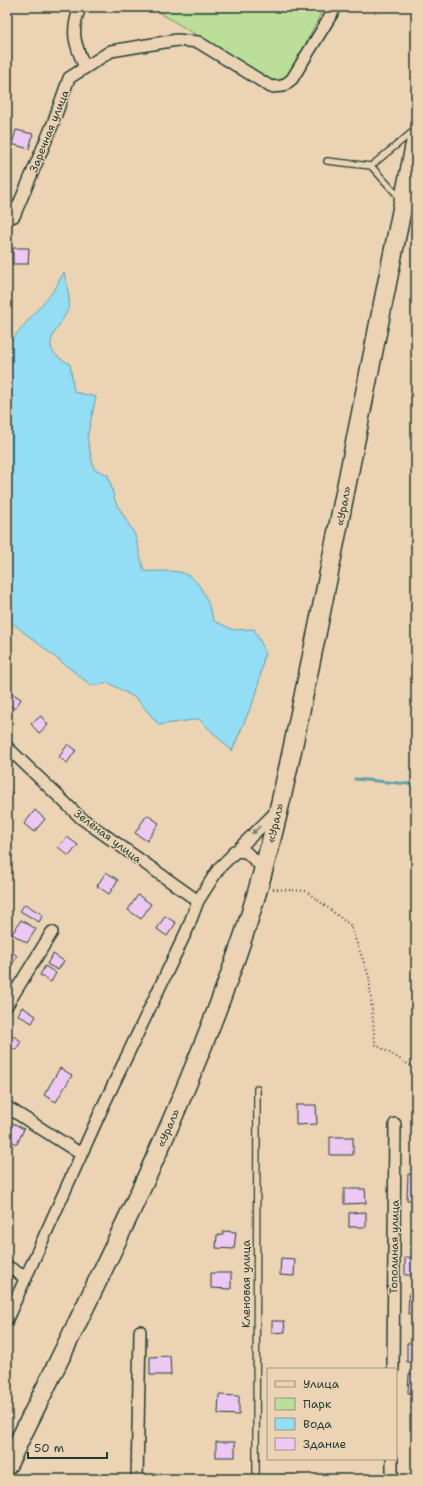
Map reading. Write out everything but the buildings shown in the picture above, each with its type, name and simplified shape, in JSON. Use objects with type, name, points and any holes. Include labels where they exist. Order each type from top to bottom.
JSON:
[{"type":"highway","name":"«Урал»","points":[[7,1466],[102,1270],[167,1131],[203,1047],[226,987],[258,888],[278,809],[333,558],[416,138]]},
{"type":"street","points":[[80,7],[74,23],[76,47],[86,68]]},
{"type":"street","name":"Заречная улица","points":[[7,219],[14,216],[52,126],[70,78],[111,52],[177,40],[198,42],[270,86],[283,86],[292,79],[336,7]]},
{"type":"street","name":"Зелёная улица","points":[[7,747],[81,818],[198,901]]},
{"type":"street","points":[[7,1319],[82,1154],[187,930],[198,901],[208,883],[234,851],[278,809]]},
{"type":"street","points":[[234,851],[246,852],[263,868]]},
{"type":"street","points":[[7,1005],[52,932]]},
{"type":"street","points":[[7,1106],[82,1154]]},
{"type":"street","name":"Тополиная улица","points":[[393,1368],[395,1124]]},
{"type":"street","points":[[7,1266],[26,1278]]},
{"type":"street","points":[[137,1479],[140,1331]]},
{"type":"street","points":[[392,1460],[392,1479]]},
{"type":"lane","points":[[371,166],[416,129]]},
{"type":"lane","points":[[327,161],[371,166],[404,202]]},
{"type":"lane","name":"Кленовая улица","points":[[256,1479],[257,1089]]},
{"type":"path","points":[[258,888],[306,891],[350,925],[369,976],[375,1044],[416,1069]]},
{"type":"green space","points":[[150,7],[324,7],[292,71],[283,80],[271,80]]},
{"type":"water","points":[[64,272],[69,294],[69,306],[52,338],[51,344],[53,351],[70,364],[74,392],[96,397],[87,438],[94,469],[108,475],[115,501],[135,535],[144,571],[175,571],[187,575],[199,585],[214,621],[234,630],[254,629],[265,651],[257,692],[232,751],[199,719],[159,725],[137,699],[109,683],[92,686],[7,619],[7,345],[55,289]]},
{"type":"waterway","points":[[355,779],[409,784],[416,787]]}]
